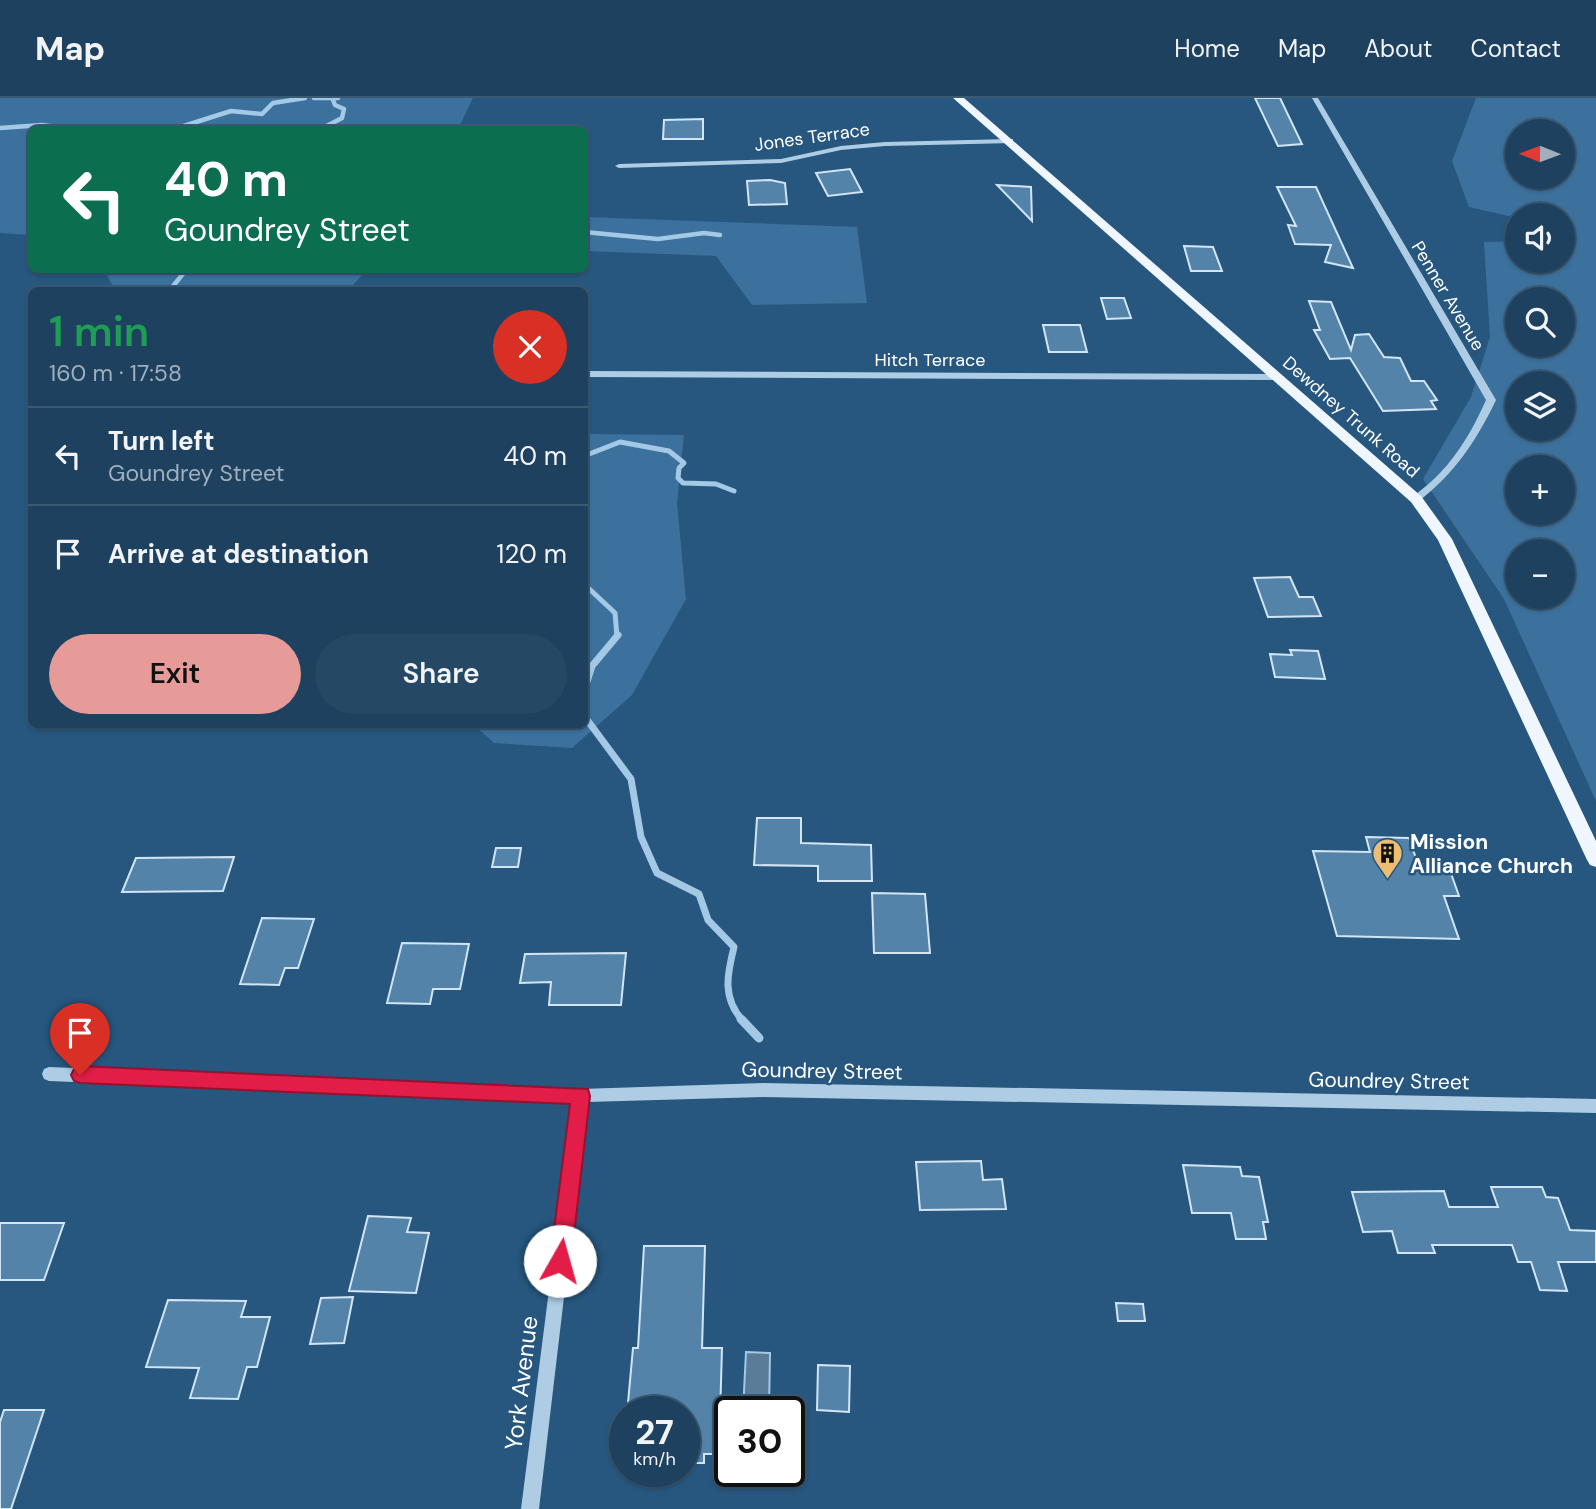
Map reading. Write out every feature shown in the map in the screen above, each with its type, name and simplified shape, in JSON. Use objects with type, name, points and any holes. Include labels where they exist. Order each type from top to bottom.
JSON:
[{"type":"main road","name":"Dewdney Trunk Road","points":[[958,98],[1416,499],[1444,539],[1596,860]]},
{"type":"street","name":"Penner Avenue","points":[[1315,98],[1491,400],[1476,434],[1440,482],[1416,499]]},
{"type":"street","name":"Jones Terrace","points":[[619,166],[781,161],[841,148],[885,144],[1010,141]]},
{"type":"street","name":"Hitch Terrace","points":[[588,373],[1275,377]]},
{"type":"street","name":"Goundrey Street","points":[[48,1074],[581,1096],[763,1090],[1596,1106]]},
{"type":"street","name":"York Avenue","points":[[530,1509],[581,1096]]},
{"type":"shaded area","points":[[0,98],[473,98],[459,126],[28,126],[28,235],[0,233]]},
{"type":"shaded area","points":[[1476,98],[1596,98],[1596,801],[1509,609],[1575,609],[1575,539],[1505,539],[1505,601],[1423,479],[1471,397],[1490,337],[1484,242],[1505,241],[1505,273],[1575,273],[1575,203],[1505,203],[1505,215],[1469,207],[1452,161]]},
{"type":"shaded area","points":[[588,217],[857,227],[867,303],[752,305],[716,256],[588,251]]},
{"type":"shaded area","points":[[106,273],[363,273],[352,287],[113,287]]},
{"type":"shaded area","points":[[588,434],[684,435],[677,503],[686,599],[632,695],[572,748],[494,743],[477,728],[588,728]]},
{"type":"shaded area","points":[[746,1352],[770,1353],[769,1396],[744,1396]]},
{"type":"building","points":[[1255,98],[1280,98],[1302,144],[1278,146]]},
{"type":"building","points":[[703,119],[703,139],[663,139],[664,120]]},
{"type":"building","points":[[850,169],[862,192],[828,196],[816,173]]},
{"type":"building","points":[[770,180],[785,183],[787,204],[749,205],[747,181]]},
{"type":"building","points":[[997,185],[1031,187],[1032,221]]},
{"type":"building","points":[[1277,187],[1316,187],[1353,268],[1325,262],[1331,245],[1295,244],[1288,225],[1296,226]]},
{"type":"building","points":[[1184,246],[1213,247],[1222,271],[1191,271]]},
{"type":"building","points":[[1101,298],[1124,298],[1131,318],[1107,319]]},
{"type":"building","points":[[1309,301],[1331,302],[1351,350],[1355,335],[1369,334],[1384,357],[1400,358],[1411,381],[1424,381],[1437,400],[1431,401],[1436,409],[1383,411],[1350,358],[1330,359],[1314,330],[1320,330]]},
{"type":"building","points":[[1043,325],[1080,325],[1087,352],[1049,352]]},
{"type":"building","points":[[1290,577],[1299,597],[1313,597],[1321,616],[1268,617],[1254,578]]},
{"type":"building","points":[[1290,650],[1318,651],[1325,679],[1275,677],[1270,654],[1292,655]]},
{"type":"building","points":[[757,818],[801,818],[801,843],[871,845],[872,881],[818,881],[818,866],[754,865]]},
{"type":"building","name":"Mission Alliance Church","points":[[1366,837],[1409,838],[1418,864],[1448,865],[1459,896],[1444,896],[1459,939],[1337,936],[1313,851],[1370,852]]},
{"type":"building","points":[[496,848],[521,848],[518,867],[492,867]]},
{"type":"building","points":[[234,857],[223,891],[122,892],[136,858]]},
{"type":"building","points":[[872,893],[925,894],[930,953],[874,953]]},
{"type":"building","points":[[262,918],[314,919],[298,968],[285,968],[279,985],[240,984]]},
{"type":"building","points":[[402,943],[469,944],[460,989],[433,989],[430,1004],[387,1003]]},
{"type":"building","points":[[626,953],[621,1005],[549,1005],[551,982],[520,983],[525,954]]},
{"type":"building","points":[[981,1161],[983,1180],[1002,1179],[1006,1209],[920,1210],[916,1162]]},
{"type":"building","points":[[1183,1165],[1240,1167],[1242,1176],[1259,1177],[1268,1222],[1263,1222],[1266,1239],[1236,1239],[1231,1213],[1192,1213]]},
{"type":"building","points":[[1491,1187],[1542,1187],[1546,1197],[1558,1198],[1570,1230],[1596,1231],[1596,1262],[1558,1262],[1567,1291],[1540,1290],[1531,1262],[1518,1262],[1512,1245],[1432,1245],[1435,1253],[1398,1253],[1392,1231],[1363,1232],[1352,1192],[1444,1191],[1449,1207],[1498,1207]]},
{"type":"building","points":[[368,1216],[411,1218],[407,1232],[429,1233],[416,1293],[349,1291]]},
{"type":"building","points":[[0,1223],[64,1223],[44,1280],[0,1280]]},
{"type":"building","points":[[644,1246],[705,1246],[702,1348],[722,1348],[721,1396],[714,1396],[714,1454],[704,1454],[704,1463],[700,1463],[700,1396],[629,1396],[633,1348],[638,1348]]},
{"type":"building","points":[[353,1297],[344,1343],[310,1344],[321,1298]]},
{"type":"building","points":[[168,1300],[246,1301],[241,1317],[270,1317],[257,1367],[247,1367],[238,1399],[190,1398],[199,1368],[146,1367]]},
{"type":"building","points":[[1116,1303],[1143,1304],[1145,1321],[1118,1321]]},
{"type":"building","points":[[818,1365],[850,1366],[849,1412],[817,1410]]},
{"type":"building","points":[[4,1410],[44,1410],[11,1509],[0,1509],[0,1422]]},
{"type":"waterway","points":[[184,126],[231,111],[262,114],[273,103],[305,98]]},
{"type":"waterway","points":[[314,98],[338,98]]},
{"type":"waterway","points":[[327,126],[342,118],[344,109],[335,105],[333,100]]},
{"type":"waterway","points":[[0,128],[28,126]]},
{"type":"waterway","points":[[28,126],[49,126]]},
{"type":"waterway","points":[[588,232],[658,239],[704,233],[720,235]]},
{"type":"waterway","points":[[172,287],[184,273]]},
{"type":"waterway","points":[[588,454],[620,442],[669,451],[684,463],[679,468],[678,478],[683,483],[716,484],[734,491]]},
{"type":"waterway","points":[[588,588],[615,613],[617,636]]},
{"type":"waterway","points":[[588,679],[592,666],[617,636]]},
{"type":"waterway","points":[[588,721],[631,779],[641,837],[657,873],[699,894],[708,920],[734,947],[728,977],[729,995],[743,1021]]},
{"type":"waterway","points":[[741,1019],[759,1038]]},
{"type":"place","name":"Mission Alliance Church","points":[[1387,881]]},
{"type":"route","points":[[80,1075],[581,1096],[560,1261]]}]
